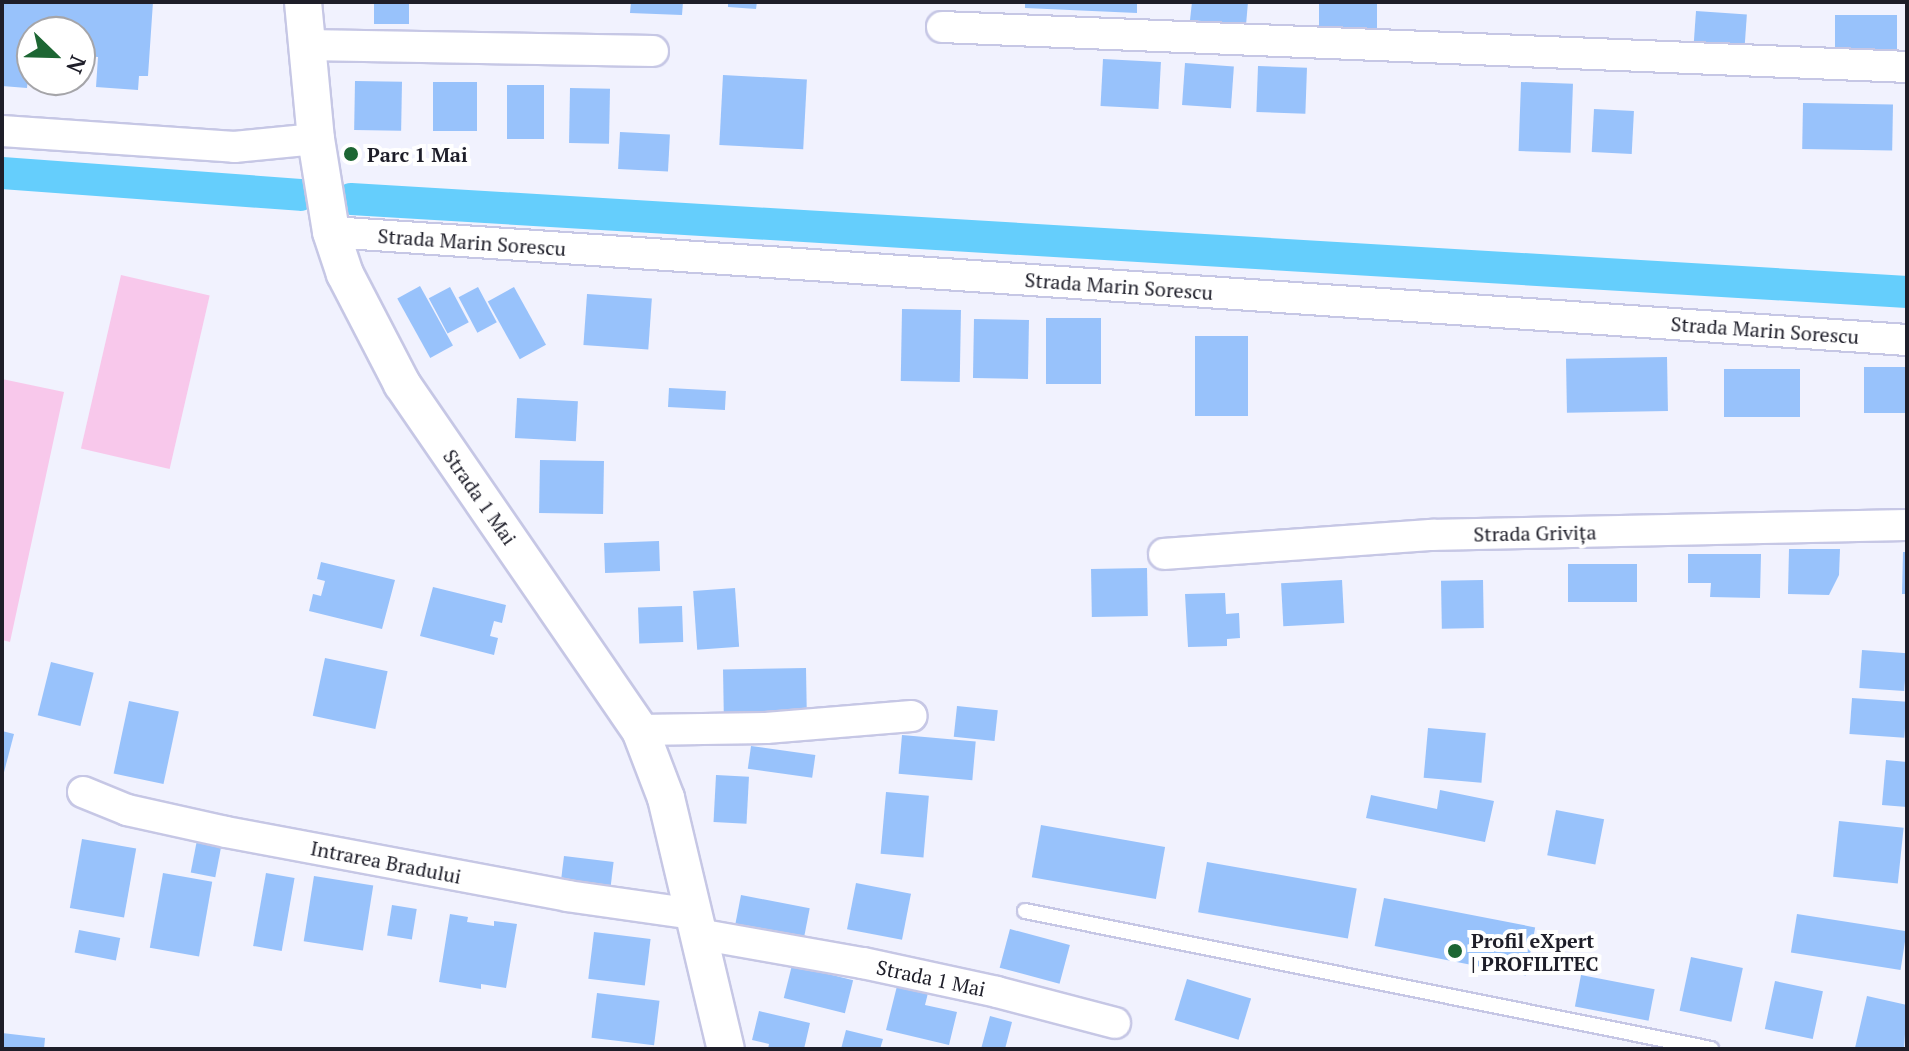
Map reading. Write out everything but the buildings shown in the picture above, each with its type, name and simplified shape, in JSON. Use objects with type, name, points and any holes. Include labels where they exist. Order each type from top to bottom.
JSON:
[{"type":"street","name":"Strada 1 Mai","points":[[303,2],[316,139],[331,232],[360,309],[402,384],[640,730],[666,798],[726,1049]]},
{"type":"street","points":[[942,27],[1907,67]]},
{"type":"street","points":[[307,45],[653,51]]},
{"type":"street","points":[[2,131],[234,147],[271,146],[316,139]]},
{"type":"street","name":"Strada Marin Sorescu","points":[[331,232],[1907,340]]},
{"type":"street","name":"Strada Grivița","points":[[1164,554],[1432,535],[1907,525]]},
{"type":"street","points":[[640,730],[766,728],[912,716]]},
{"type":"street","name":"Intrarea Bradului","points":[[83,792],[127,810],[226,832],[567,896],[696,924]]},
{"type":"street","name":"Strada 1 Mai","points":[[696,924],[1115,1023]]},
{"type":"lane","points":[[1025,911],[1711,1049]]},
{"type":"shaded area","points":[[121,275],[210,295],[170,469],[81,448]]},
{"type":"shaded area","points":[[2,379],[64,392],[10,642],[2,640]]},
{"type":"waterway","points":[[2,173],[300,195]]},
{"type":"waterway","points":[[351,199],[1907,292]]},
{"type":"place","name":"Parc 1 Mai","points":[[351,154]]},
{"type":"place","name":"Profil eXpert | PROFILITEC","points":[[1455,951]]}]
